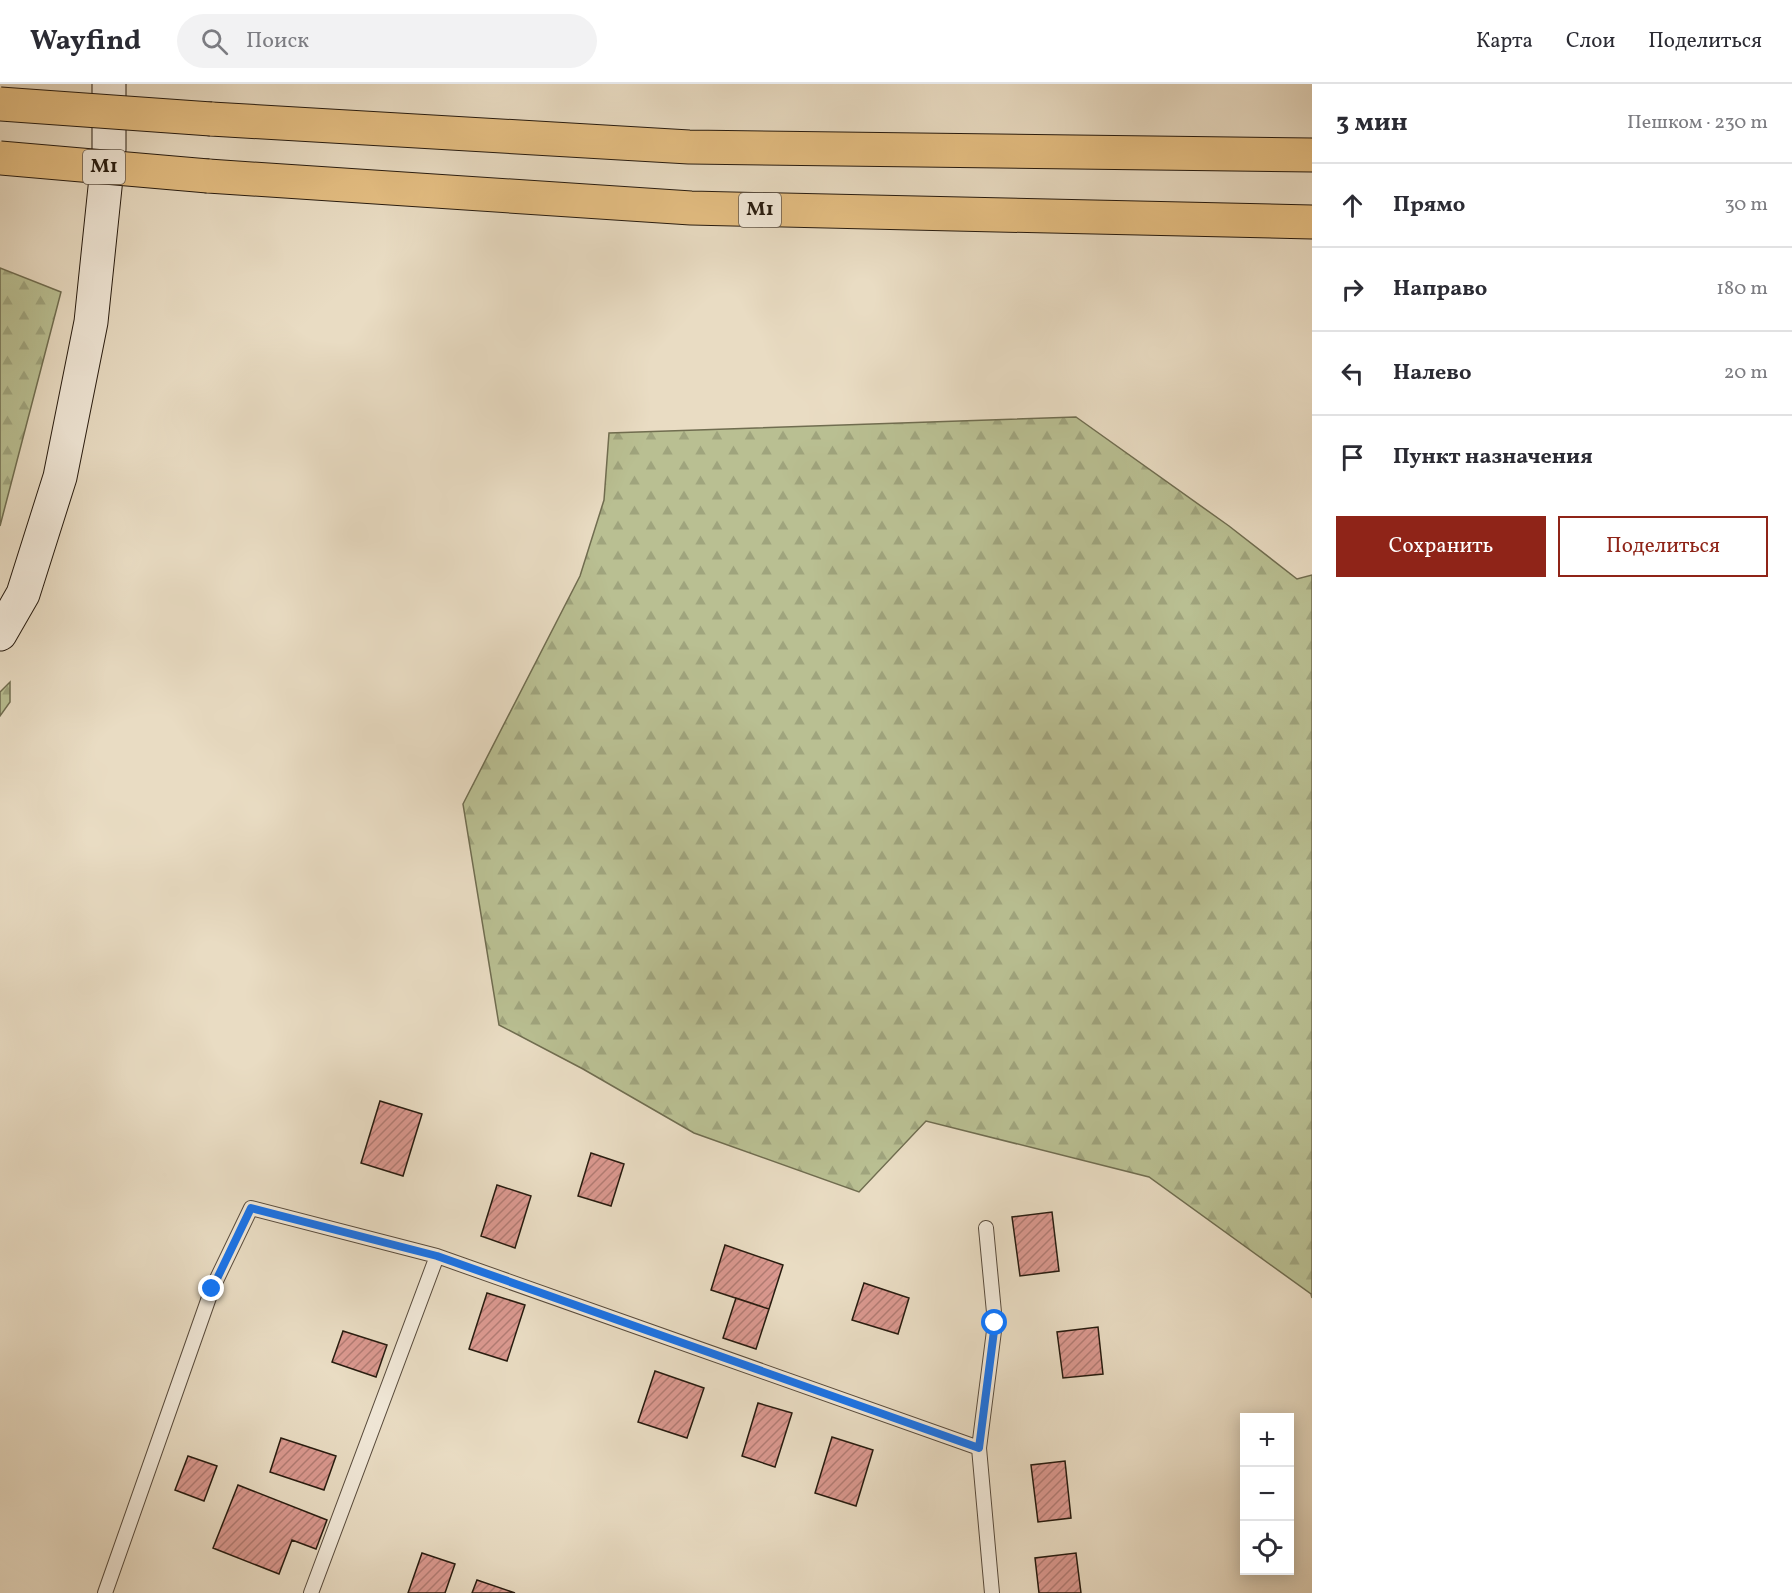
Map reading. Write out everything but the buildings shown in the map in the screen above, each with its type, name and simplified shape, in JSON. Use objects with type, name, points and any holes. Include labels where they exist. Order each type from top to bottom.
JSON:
[{"type":"highway","points":[[0,104],[689,147],[1312,155]]},
{"type":"highway","name":"М1","points":[[0,158],[208,176],[691,208],[1312,222]]},
{"type":"main road","points":[[0,634],[23,594],[62,466],[91,322],[110,149],[110,84]]},
{"type":"lane","points":[[105,1593],[212,1289],[251,1208],[437,1256],[979,1448]]},
{"type":"lane","points":[[986,1228],[995,1323],[979,1448],[992,1593]]},
{"type":"lane","points":[[311,1593],[437,1256]]},
{"type":"green space","points":[[0,268],[61,292],[0,526]]},
{"type":"green space","points":[[1076,417],[1229,526],[1297,579],[1312,575],[1312,1298],[1311,1294],[1149,1177],[926,1121],[859,1192],[694,1133],[583,1069],[499,1025],[463,804],[580,576],[604,500],[609,433]]},
{"type":"green space","points":[[10,682],[10,702],[0,716],[0,692]]},
{"type":"route","points":[[212,1289],[251,1208],[437,1256],[979,1448],[995,1323]]}]
